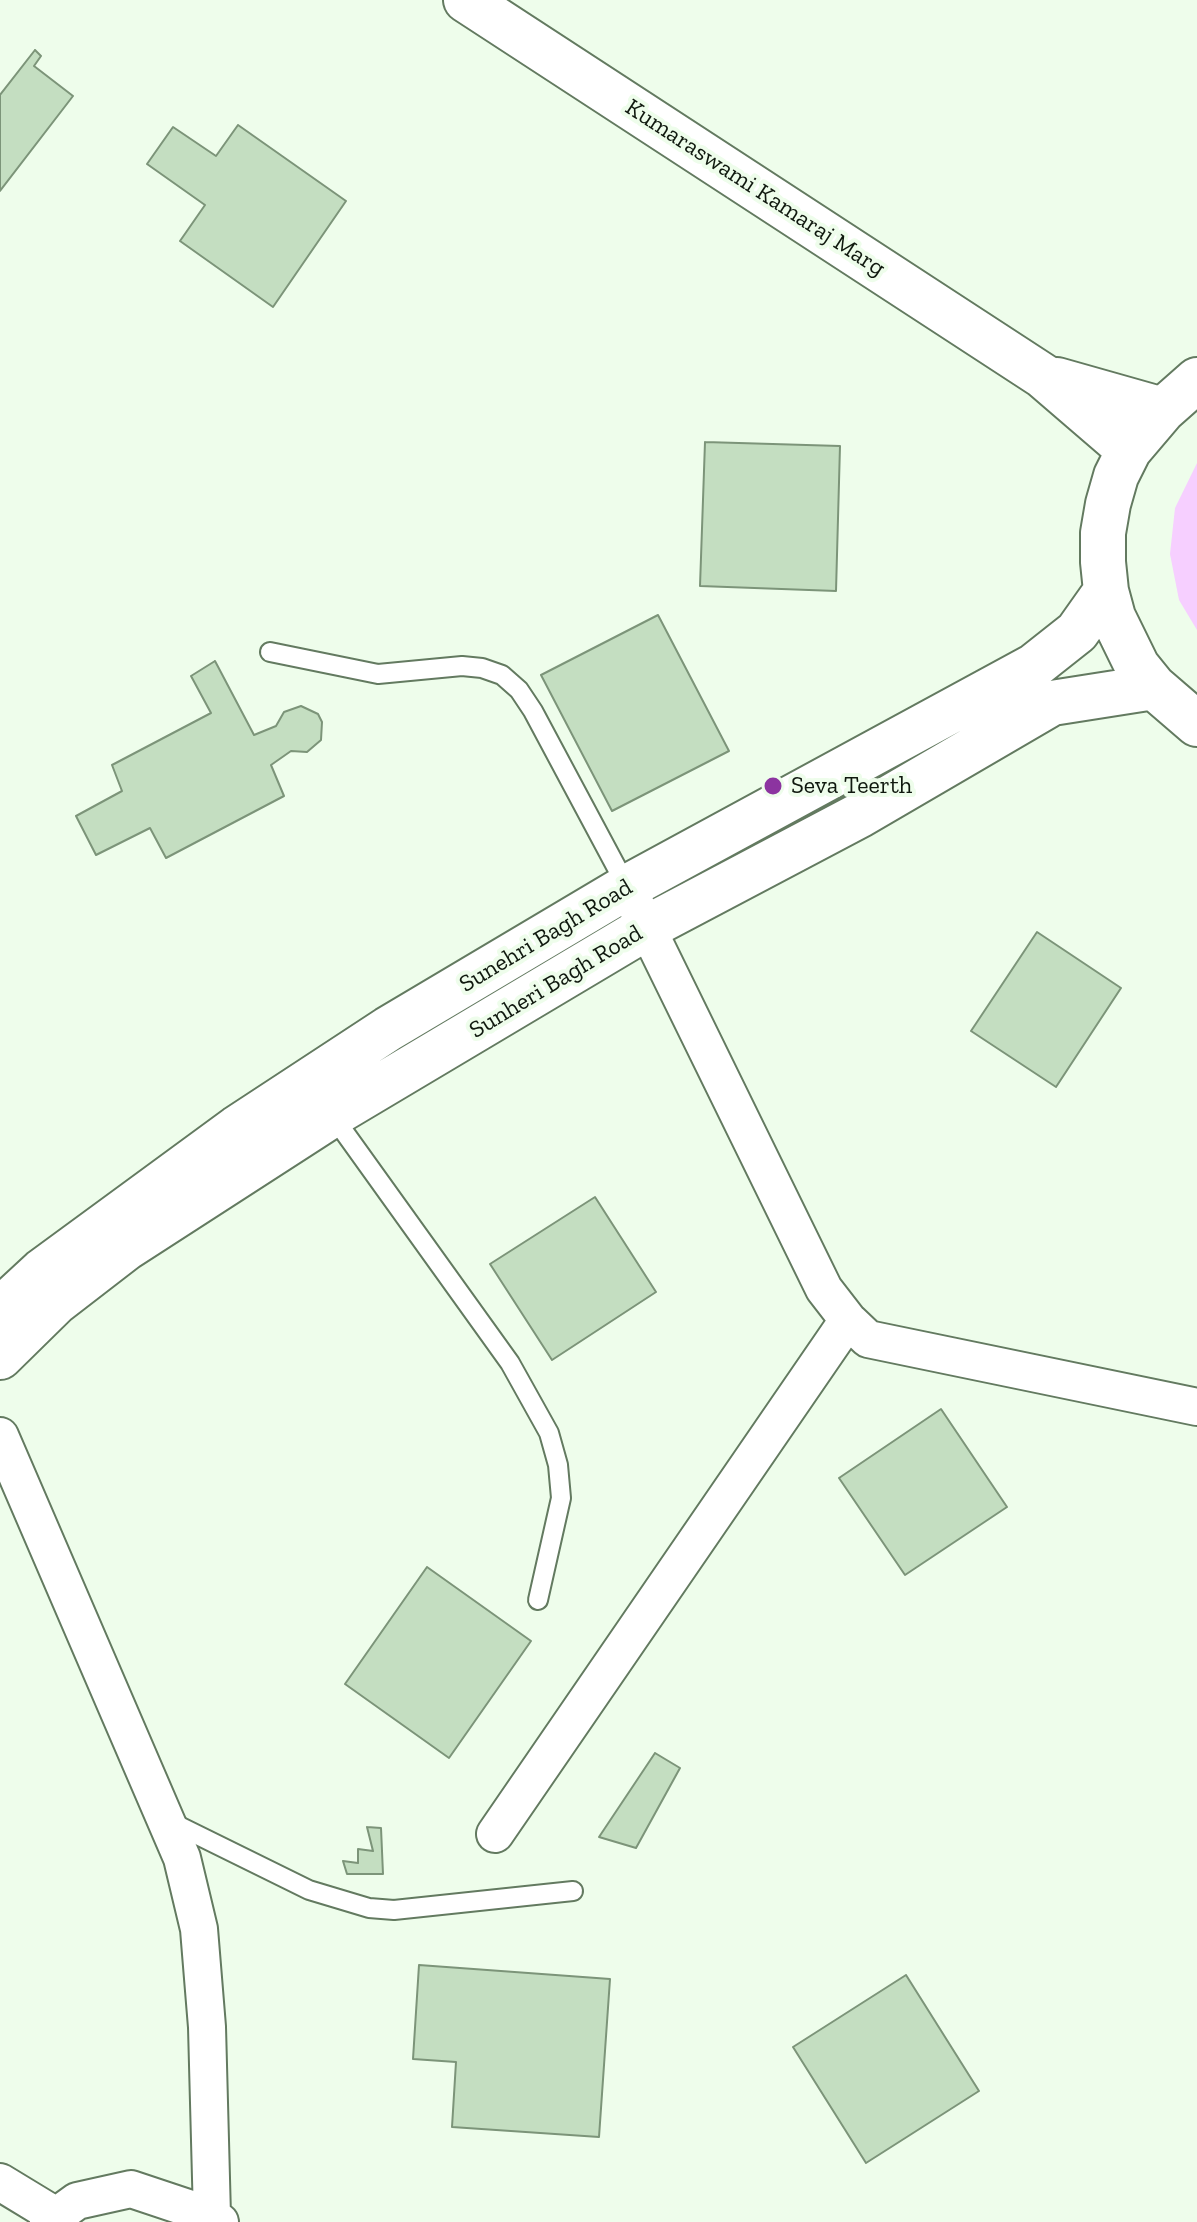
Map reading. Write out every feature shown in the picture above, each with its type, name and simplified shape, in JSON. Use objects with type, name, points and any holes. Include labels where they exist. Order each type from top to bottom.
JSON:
[{"type":"street","name":"Kumaraswami Kamaraj Marg","points":[[466,0],[1043,376],[1129,450]]},
{"type":"street","name":"Kumaraswami Kamaraj Marg","points":[[1043,376],[1163,410]]},
{"type":"street","points":[[1197,380],[1163,410],[1129,450],[1116,476],[1103,533],[1106,591],[1123,642],[1154,687],[1197,724]]},
{"type":"street","name":"Sunehri Bagh Road","points":[[0,1310],[42,1271],[237,1128],[388,1029],[627,887],[1034,666],[1077,632],[1106,591]]},
{"type":"street","name":"Sunheri Bagh Road","points":[[0,1357],[56,1302],[126,1248],[332,1115],[646,928],[860,815],[1052,703],[1154,687]]},
{"type":"street","points":[[627,887],[824,1289],[848,1320],[868,1339],[1197,1407]]},
{"type":"street","points":[[495,1834],[848,1320]]},
{"type":"street","points":[[0,1436],[182,1858],[199,1929],[216,2219],[131,2189],[77,2201],[52,2219],[0,2182]]},
{"type":"lane","points":[[270,652],[378,674],[462,666],[482,668],[502,675],[519,690],[533,711],[627,887]]},
{"type":"lane","points":[[332,1115],[510,1363],[549,1433],[558,1465],[561,1498],[538,1600]]},
{"type":"lane","points":[[167,1820],[309,1890],[369,1908],[394,1910],[573,1891]]},
{"type":"shaded area","points":[[1197,463],[1197,630],[1179,600],[1170,554],[1175,508]]},
{"type":"building","points":[[35,50],[41,56],[34,66],[73,96],[0,191],[0,95]]},
{"type":"building","points":[[238,125],[346,201],[273,307],[180,241],[205,205],[147,164],[173,127],[216,156]]},
{"type":"building","points":[[705,442],[840,446],[836,591],[700,586]]},
{"type":"building","points":[[658,615],[729,751],[612,811],[541,675]]},
{"type":"building","points":[[215,661],[254,735],[276,726],[284,712],[301,706],[318,714],[322,722],[321,740],[307,752],[291,751],[271,765],[284,796],[166,858],[150,828],[96,855],[76,816],[122,791],[112,765],[211,713],[191,676]]},
{"type":"building","points":[[1037,932],[1121,988],[1056,1087],[971,1031]]},
{"type":"building","points":[[595,1197],[656,1292],[552,1360],[490,1264]]},
{"type":"building","points":[[941,1409],[1007,1507],[905,1575],[839,1478]]},
{"type":"building","points":[[427,1567],[531,1641],[449,1758],[345,1684]]},
{"type":"building","points":[[655,1753],[680,1768],[636,1848],[599,1837]]},
{"type":"building","points":[[367,1827],[381,1828],[383,1874],[347,1874],[343,1861],[358,1863],[358,1849],[373,1851]]},
{"type":"building","points":[[419,1965],[610,1979],[599,2137],[452,2127],[456,2062],[413,2059]]},
{"type":"building","points":[[906,1975],[979,2091],[866,2163],[793,2047]]},
{"type":"place","name":"Seva Teerth","points":[[773,786]]}]
